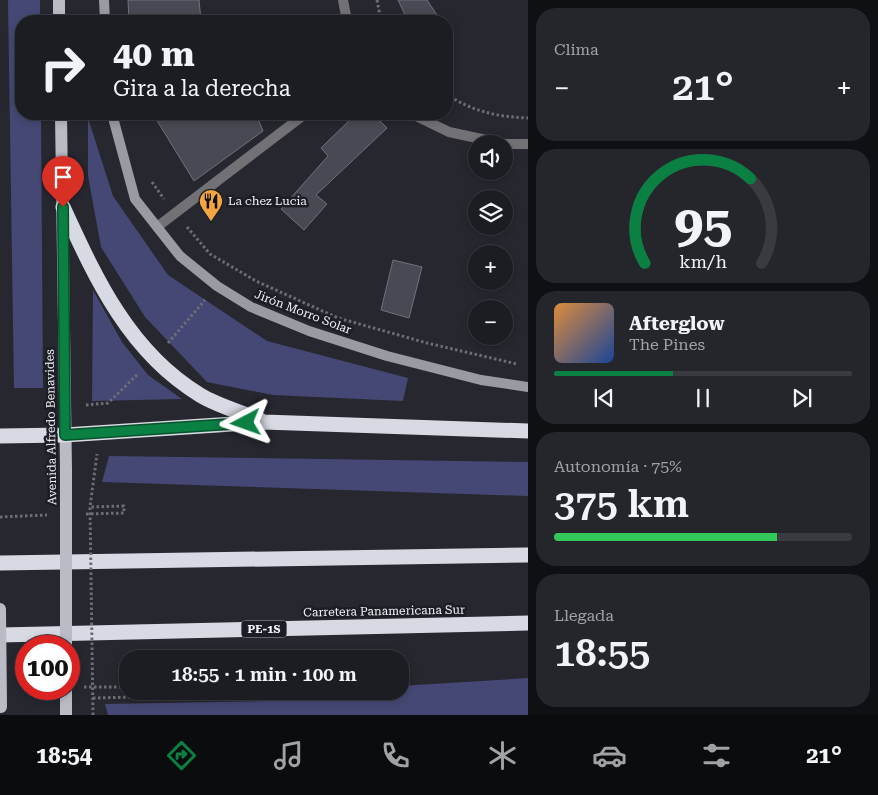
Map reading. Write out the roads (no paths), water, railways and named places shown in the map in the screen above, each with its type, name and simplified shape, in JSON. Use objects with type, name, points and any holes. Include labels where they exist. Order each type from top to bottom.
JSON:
[{"type":"highway","points":[[63,207],[87,259],[117,315],[153,360],[201,396],[264,422]]},
{"type":"highway","points":[[0,436],[65,435],[264,422],[528,431]]},
{"type":"highway","points":[[0,564],[528,555]]},
{"type":"highway","name":"Carretera Panamericana Sur","points":[[0,635],[528,623]]},
{"type":"main road","points":[[59,0],[60,15]]},
{"type":"main road","name":"Avenida Alfredo Benavides","points":[[61,120],[66,469],[66,635]]},
{"type":"main road","points":[[0,609],[1,711]]},
{"type":"main road","points":[[66,714],[69,700]]},
{"type":"street","points":[[104,0],[105,15]]},
{"type":"street","points":[[343,0],[346,15]]},
{"type":"street","name":"Jirón Morro Solar","points":[[114,120],[135,199],[180,256],[217,286],[251,307],[309,331],[387,356],[481,380],[528,387]]},
{"type":"street","points":[[157,227],[297,120]]},
{"type":"street","points":[[424,120],[449,132],[505,144],[528,144]]},
{"type":"place","name":"La chez Lucia","points":[[211,222]]}]
